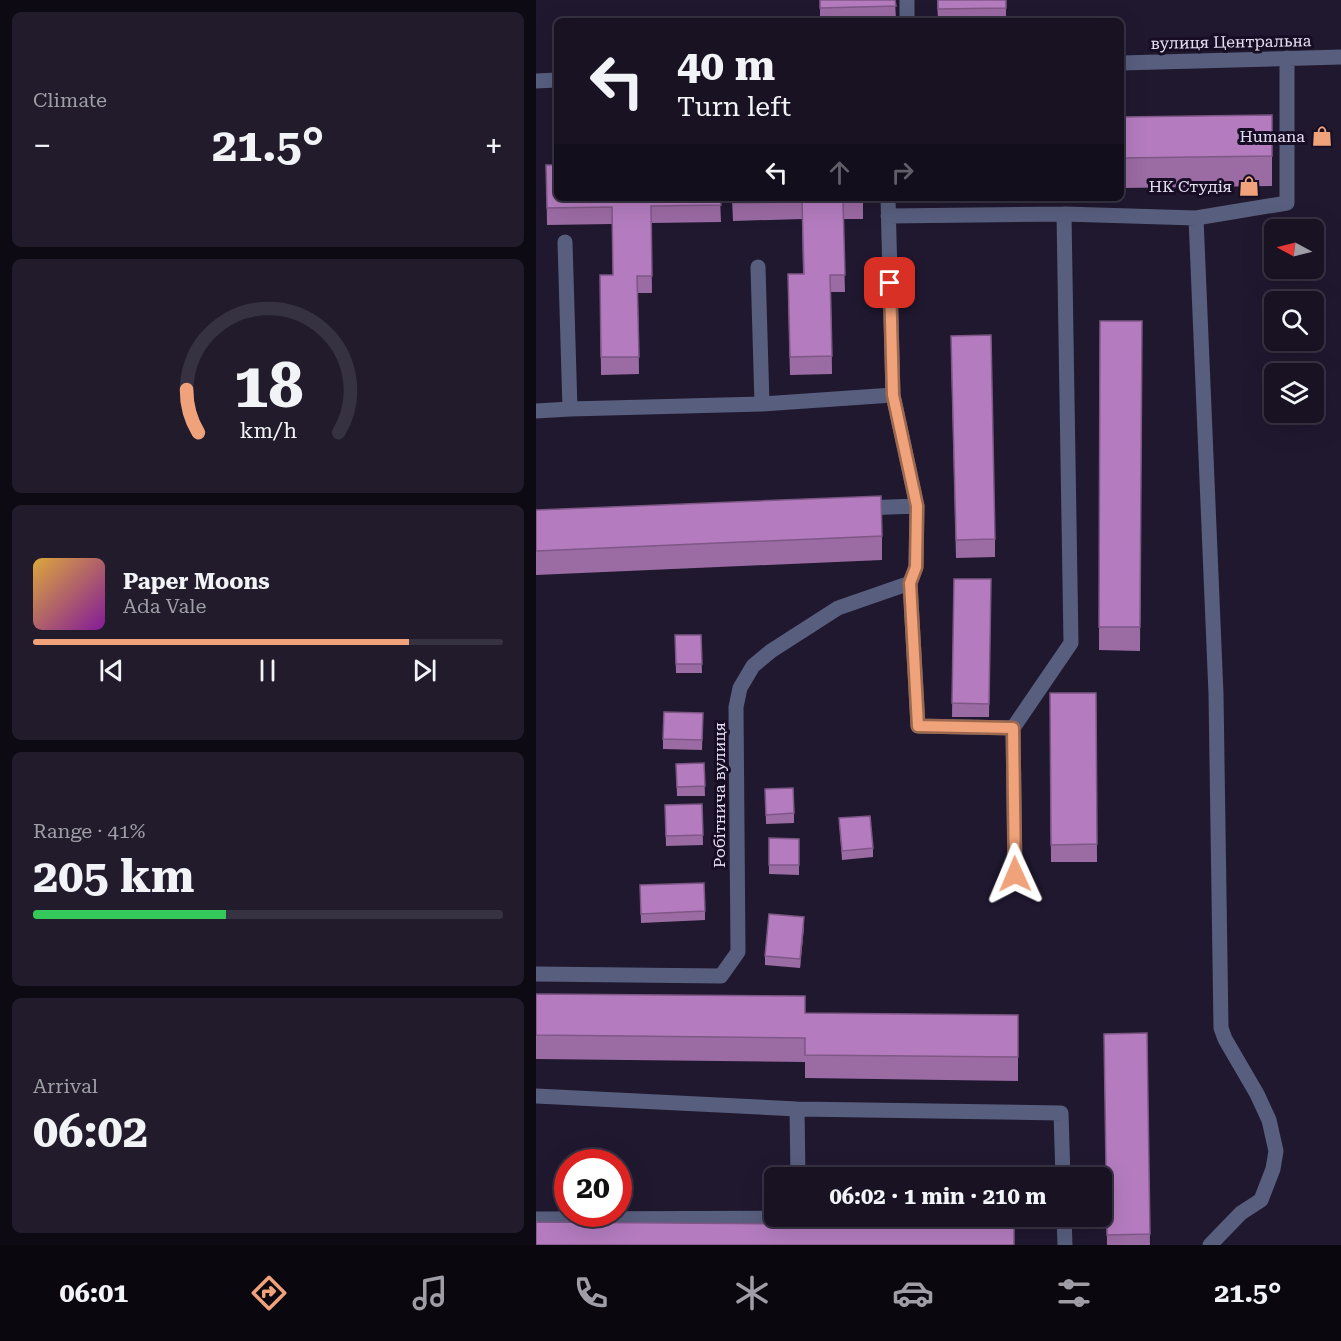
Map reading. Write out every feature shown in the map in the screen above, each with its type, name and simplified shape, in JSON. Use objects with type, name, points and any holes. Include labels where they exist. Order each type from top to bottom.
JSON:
[{"type":"street","points":[[907,0],[907,18]]},
{"type":"street","name":"вулиця Центральна","points":[[1124,63],[1342,57]]},
{"type":"street","points":[[888,216],[1064,214],[1196,218],[1287,203],[1287,58]]},
{"type":"street","points":[[536,81],[554,80]]},
{"type":"street","points":[[888,201],[893,395],[917,506],[916,567],[910,583],[918,726],[1013,728]]},
{"type":"street","points":[[1015,874],[1013,728],[1071,643],[1064,214]]},
{"type":"street","points":[[1196,218],[1216,694],[1221,1028],[1269,1120],[1276,1150],[1273,1169],[1261,1200],[1241,1213],[1210,1245]]},
{"type":"street","points":[[565,242],[570,409]]},
{"type":"street","points":[[758,267],[762,404]]},
{"type":"street","points":[[536,411],[762,404],[893,395]]},
{"type":"street","points":[[845,509],[917,506]]},
{"type":"street","name":"Робітнича вулиця","points":[[536,974],[721,976],[738,952],[736,707],[740,688],[753,666],[771,651],[838,608],[910,583]]},
{"type":"street","points":[[536,1096],[797,1108],[1061,1113],[1063,1167]]},
{"type":"street","points":[[797,1108],[798,1167]]},
{"type":"street","points":[[536,1219],[764,1218]]},
{"type":"street","points":[[1064,1227],[1065,1245]]},
{"type":"building","points":[[820,0],[895,0],[896,6],[820,8]]},
{"type":"building","points":[[938,0],[1006,0],[1006,8],[938,9]]},
{"type":"building","points":[[1272,115],[1272,156],[1124,158],[1124,117]]},
{"type":"building","points":[[546,165],[554,165],[554,201],[720,201],[721,205],[651,206],[652,276],[637,276],[639,357],[601,357],[600,275],[613,275],[612,207],[547,208]]},
{"type":"building","points":[[733,201],[843,201],[845,275],[830,275],[832,356],[790,357],[788,274],[804,274],[802,202],[733,203]]},
{"type":"building","points":[[1100,321],[1142,321],[1140,627],[1099,627]]},
{"type":"building","points":[[991,335],[995,539],[956,540],[951,336]]},
{"type":"building","points":[[881,496],[882,536],[536,551],[536,510]]},
{"type":"building","points":[[954,579],[991,579],[989,704],[952,703]]},
{"type":"building","points":[[675,635],[701,635],[702,664],[676,664]]},
{"type":"building","points":[[1050,693],[1096,693],[1097,844],[1051,845]]},
{"type":"building","points":[[664,712],[703,713],[702,740],[663,739]]},
{"type":"building","points":[[704,763],[705,786],[677,787],[676,764]]},
{"type":"building","points":[[793,788],[794,813],[766,815],[765,789]]},
{"type":"building","points":[[702,804],[703,835],[666,836],[665,805]]},
{"type":"building","points":[[870,816],[873,848],[842,851],[839,818]]},
{"type":"building","points":[[769,838],[799,839],[799,865],[769,865]]},
{"type":"building","points":[[704,883],[705,911],[641,914],[640,885]]},
{"type":"building","points":[[769,914],[804,917],[800,959],[765,956]]},
{"type":"building","points":[[536,994],[805,996],[805,1013],[1018,1015],[1018,1057],[805,1055],[805,1038],[536,1035]]},
{"type":"building","points":[[1147,1033],[1150,1234],[1107,1235],[1107,1227],[1112,1227],[1112,1167],[1106,1167],[1104,1034]]},
{"type":"building","points":[[536,1222],[554,1222],[554,1227],[632,1227],[632,1223],[764,1224],[764,1227],[1014,1227],[1014,1245],[536,1245]]},
{"type":"place","name":"Humana","points":[[1322,136]]},
{"type":"place","name":"НК Студія","points":[[1249,186]]},
{"type":"route","points":[[890,283],[893,395],[917,506],[916,567],[910,583],[918,726],[1013,728],[1015,874]]}]
